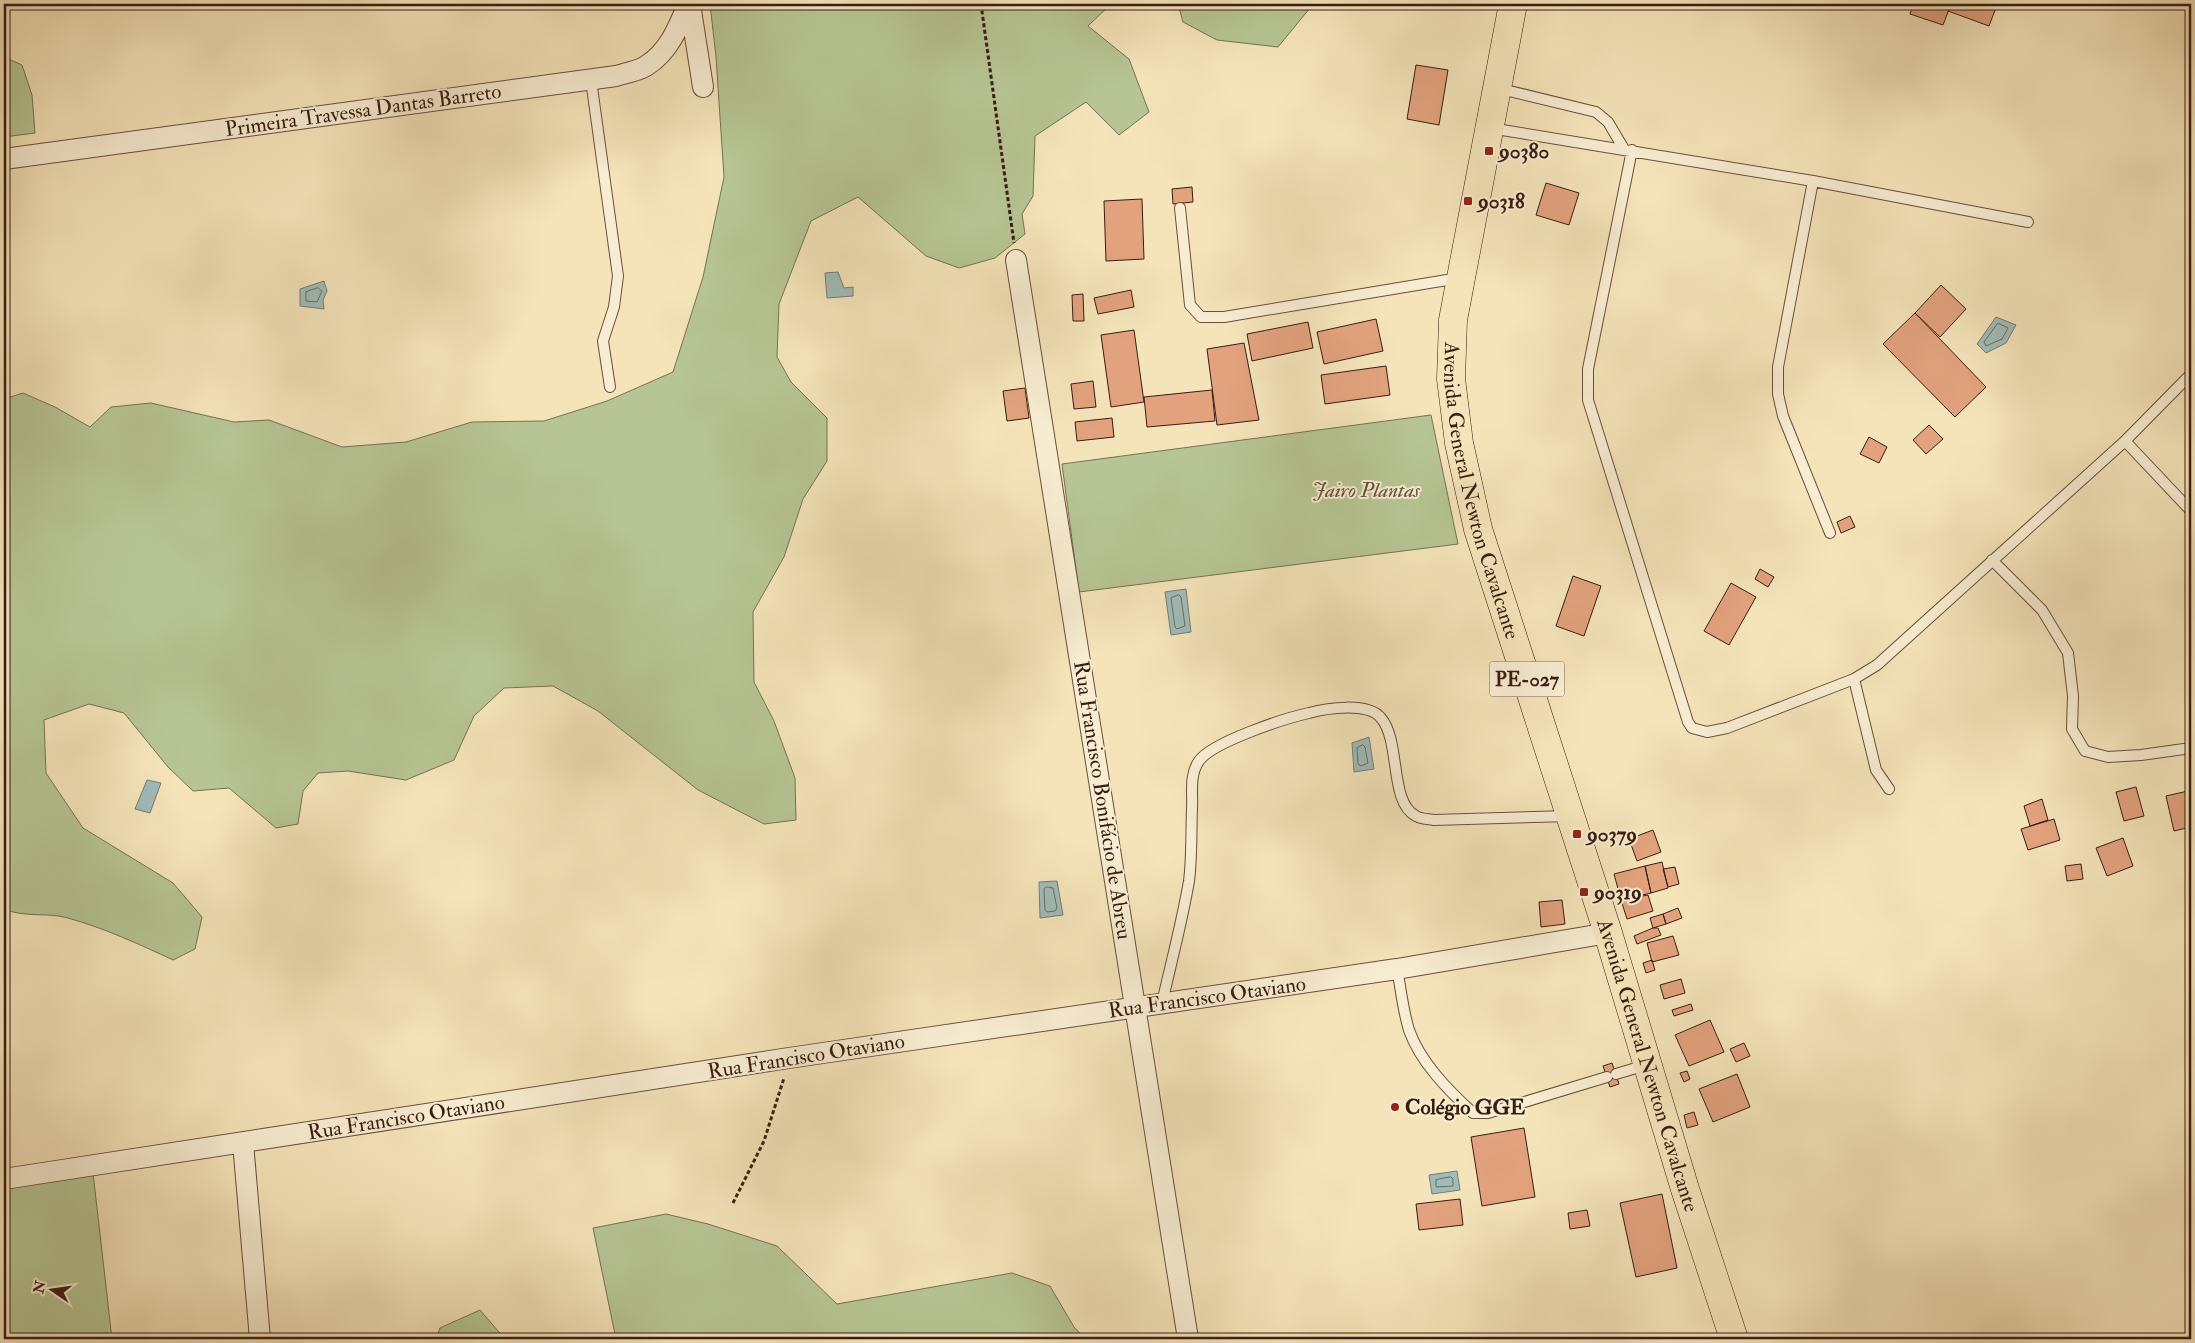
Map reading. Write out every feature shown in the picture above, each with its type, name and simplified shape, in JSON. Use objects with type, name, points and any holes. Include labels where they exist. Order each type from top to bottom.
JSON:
[{"type":"main road","name":"Avenida General Newton Cavalcante","points":[[1513,4],[1488,127],[1453,320],[1451,379],[1459,443],[1478,529],[1608,933],[1647,1065],[1734,1339]]},
{"type":"street","name":"Primeira Travessa Dantas Barreto","points":[[4,158],[616,76],[646,66],[664,50],[689,4]]},
{"type":"street","name":"Primeira Travessa Dantas Barreto","points":[[689,4],[703,87]]},
{"type":"street","name":"Rua Francisco Bonifácio de Abreu","points":[[1016,260],[1188,1339]]},
{"type":"street","name":"Rua Francisco Otaviano","points":[[4,1179],[789,1058],[1397,969],[1608,933]]},
{"type":"street","points":[[242,1143],[260,1339]]},
{"type":"lane","points":[[591,80],[618,276],[614,307],[603,341],[610,387]]},
{"type":"lane","points":[[1497,88],[1596,112],[1608,122],[1628,150],[1588,368],[1588,400],[1688,722],[1692,728],[1707,732],[1727,728],[1854,679],[1877,665],[2125,441],[2191,374]]},
{"type":"lane","points":[[1488,127],[1812,181],[2028,222]]},
{"type":"lane","points":[[1812,181],[1778,367],[1778,394],[1783,416],[1830,533]]},
{"type":"lane","points":[[1180,208],[1190,305],[1201,317],[1224,317],[1460,278]]},
{"type":"lane","points":[[2125,441],[2191,511]]},
{"type":"lane","points":[[1992,560],[2042,610],[2068,653],[2073,696],[2072,729],[2085,751],[2108,757],[2141,755],[2191,748]]},
{"type":"lane","points":[[1854,679],[1876,770],[1889,789]]},
{"type":"lane","points":[[1162,1003],[1189,879],[1192,776],[1199,760],[1246,734],[1288,718],[1317,711],[1348,708],[1368,710],[1381,718],[1388,732],[1406,807],[1416,816],[1444,820],[1571,816]]},
{"type":"lane","points":[[1397,969],[1409,1030],[1421,1053],[1438,1077],[1473,1113],[1488,1113],[1647,1065]]},
{"type":"path","points":[[981,4],[1016,260]]},
{"type":"path","points":[[733,1204],[764,1141],[778,1100],[789,1058]]},
{"type":"green space","points":[[710,4],[1111,4],[1088,26],[1129,59],[1149,112],[1119,135],[1086,102],[1035,136],[1033,196],[1022,214],[1025,234],[995,258],[959,268],[926,256],[858,197],[811,221],[779,304],[777,357],[791,382],[827,418],[827,461],[803,499],[784,557],[753,612],[754,682],[774,721],[795,778],[796,820],[764,824],[698,790],[598,711],[553,686],[504,688],[474,716],[454,760],[406,780],[348,771],[318,773],[303,791],[298,824],[276,828],[229,788],[193,791],[168,767],[124,713],[89,704],[44,720],[46,773],[83,828],[173,883],[202,917],[195,949],[173,960],[121,937],[68,918],[12,912],[4,909],[4,399],[23,393],[55,407],[90,427],[111,407],[151,403],[234,422],[269,420],[342,447],[406,442],[472,422],[544,421],[607,401],[673,372],[703,277],[724,177],[716,57]]},
{"type":"green space","points":[[1178,4],[1307,4],[1310,8],[1278,47],[1217,40],[1183,22]]},
{"type":"green space","points":[[4,57],[22,65],[32,95],[35,133],[4,137]]},
{"type":"green space","name":"Jairo Plantas","points":[[1431,415],[1458,544],[1079,592],[1062,464]]},
{"type":"green space","points":[[93,1173],[112,1339],[4,1339],[4,1188]]},
{"type":"green space","points":[[666,1214],[708,1224],[777,1246],[837,1304],[1012,1273],[1050,1286],[1074,1327],[1085,1339],[616,1339],[593,1228]]},
{"type":"green space","points":[[480,1310],[505,1339],[436,1339],[440,1328]]},
{"type":"water","points":[[838,272],[844,288],[853,287],[853,296],[827,298],[825,273]]},
{"type":"water","points":[[324,281],[327,291],[323,300],[324,309],[300,306],[300,289]]},
{"type":"water","points":[[1996,317],[2016,325],[2006,343],[1986,353],[1977,344]]},
{"type":"water","points":[[1186,589],[1191,632],[1171,635],[1165,592]]},
{"type":"water","points":[[1369,737],[1374,769],[1354,772],[1352,743]]},
{"type":"water","points":[[147,780],[161,783],[150,813],[135,809]]},
{"type":"water","points":[[1057,881],[1063,915],[1040,918],[1039,882]]},
{"type":"water","points":[[1457,1171],[1460,1190],[1432,1194],[1429,1175]]},
{"type":"building","points":[[1913,4],[1951,4],[1943,25],[1910,14]]},
{"type":"building","points":[[1951,4],[1997,5],[1989,26],[1948,11]]},
{"type":"building","points":[[1416,65],[1448,70],[1439,125],[1407,119]]},
{"type":"building","points":[[1546,183],[1579,193],[1569,225],[1536,215]]},
{"type":"building","points":[[1192,187],[1193,202],[1173,204],[1172,189]]},
{"type":"building","points":[[1142,199],[1144,259],[1106,261],[1104,201]]},
{"type":"building","points":[[1941,285],[1966,309],[1940,337],[1915,313]]},
{"type":"building","points":[[1131,290],[1134,307],[1098,314],[1094,298]]},
{"type":"building","points":[[1083,294],[1084,321],[1073,321],[1072,295]]},
{"type":"building","points":[[1915,313],[1986,387],[1955,417],[1883,344]]},
{"type":"building","points":[[1376,319],[1383,351],[1324,364],[1317,332]]},
{"type":"building","points":[[1308,322],[1313,348],[1252,361],[1247,334]]},
{"type":"building","points":[[1134,330],[1144,402],[1111,407],[1101,335]]},
{"type":"building","points":[[1244,343],[1259,420],[1217,425],[1207,349]]},
{"type":"building","points":[[1386,366],[1390,395],[1325,404],[1321,375]]},
{"type":"building","points":[[1093,381],[1096,407],[1074,409],[1071,384]]},
{"type":"building","points":[[1025,388],[1029,418],[1007,421],[1003,391]]},
{"type":"building","points":[[1212,390],[1215,421],[1147,427],[1144,397]]},
{"type":"building","points":[[1112,418],[1114,437],[1077,441],[1075,422]]},
{"type":"building","points":[[1929,425],[1943,439],[1926,454],[1913,440]]},
{"type":"building","points":[[1869,437],[1887,447],[1879,463],[1860,454]]},
{"type":"building","points":[[1850,516],[1855,527],[1841,533],[1837,522]]},
{"type":"building","points":[[1760,569],[1774,577],[1768,587],[1755,579]]},
{"type":"building","points":[[1573,576],[1601,586],[1584,636],[1556,626]]},
{"type":"building","points":[[1731,583],[1756,597],[1729,645],[1704,631]]},
{"type":"building","points":[[2136,787],[2144,816],[2124,821],[2116,792]]},
{"type":"building","points":[[2188,791],[2191,805],[2191,827],[2174,831],[2166,796]]},
{"type":"building","points":[[2042,799],[2048,820],[2030,826],[2024,806]]},
{"type":"building","points":[[2054,819],[2060,840],[2028,850],[2021,829]]},
{"type":"building","points":[[1653,830],[1661,852],[1637,861],[1629,839]]},
{"type":"building","points":[[2123,838],[2133,866],[2107,876],[2096,848]]},
{"type":"building","points":[[1662,862],[1668,888],[1651,893],[1645,866]]},
{"type":"building","points":[[2081,864],[2083,879],[2067,881],[2065,866]]},
{"type":"building","points":[[1645,866],[1651,893],[1621,900],[1614,874]]},
{"type":"building","points":[[1675,867],[1679,884],[1668,887],[1663,869]]},
{"type":"building","points":[[1648,895],[1653,911],[1627,919],[1621,900]]},
{"type":"building","points":[[1562,900],[1565,924],[1541,927],[1539,902]]},
{"type":"building","points":[[1678,908],[1682,918],[1666,924],[1663,914]]},
{"type":"building","points":[[1663,914],[1666,924],[1653,928],[1650,918]]},
{"type":"building","points":[[1653,928],[1658,928],[1661,935],[1637,944],[1634,936]]},
{"type":"building","points":[[1673,936],[1679,955],[1652,962],[1647,943]]},
{"type":"building","points":[[1652,960],[1655,970],[1646,973],[1643,963]]},
{"type":"building","points":[[1681,979],[1685,993],[1664,999],[1660,985]]},
{"type":"building","points":[[1691,1004],[1693,1010],[1674,1016],[1672,1010]]},
{"type":"building","points":[[1710,1020],[1724,1052],[1689,1066],[1675,1035]]},
{"type":"building","points":[[1744,1043],[1750,1056],[1736,1062],[1730,1049]]},
{"type":"building","points":[[1612,1063],[1619,1084],[1610,1087],[1603,1066]]},
{"type":"building","points":[[1687,1071],[1690,1079],[1684,1082],[1680,1073]]},
{"type":"building","points":[[1737,1074],[1750,1107],[1713,1122],[1699,1089]]},
{"type":"building","points":[[1694,1112],[1698,1125],[1687,1128],[1684,1115]]},
{"type":"building","points":[[1524,1128],[1535,1197],[1482,1206],[1471,1137]]},
{"type":"building","points":[[1662,1194],[1677,1268],[1636,1277],[1620,1203]]},
{"type":"building","points":[[1460,1199],[1463,1225],[1419,1230],[1416,1204]]},
{"type":"building","points":[[1587,1210],[1590,1226],[1570,1229],[1568,1213]]},
{"type":"place","name":"90380","points":[[1489,151]]},
{"type":"place","name":"90318","points":[[1468,201]]},
{"type":"place","name":"90379","points":[[1577,834]]},
{"type":"place","name":"90319","points":[[1584,892]]},
{"type":"place","name":"Colégio GGE","points":[[1395,1107]]}]
